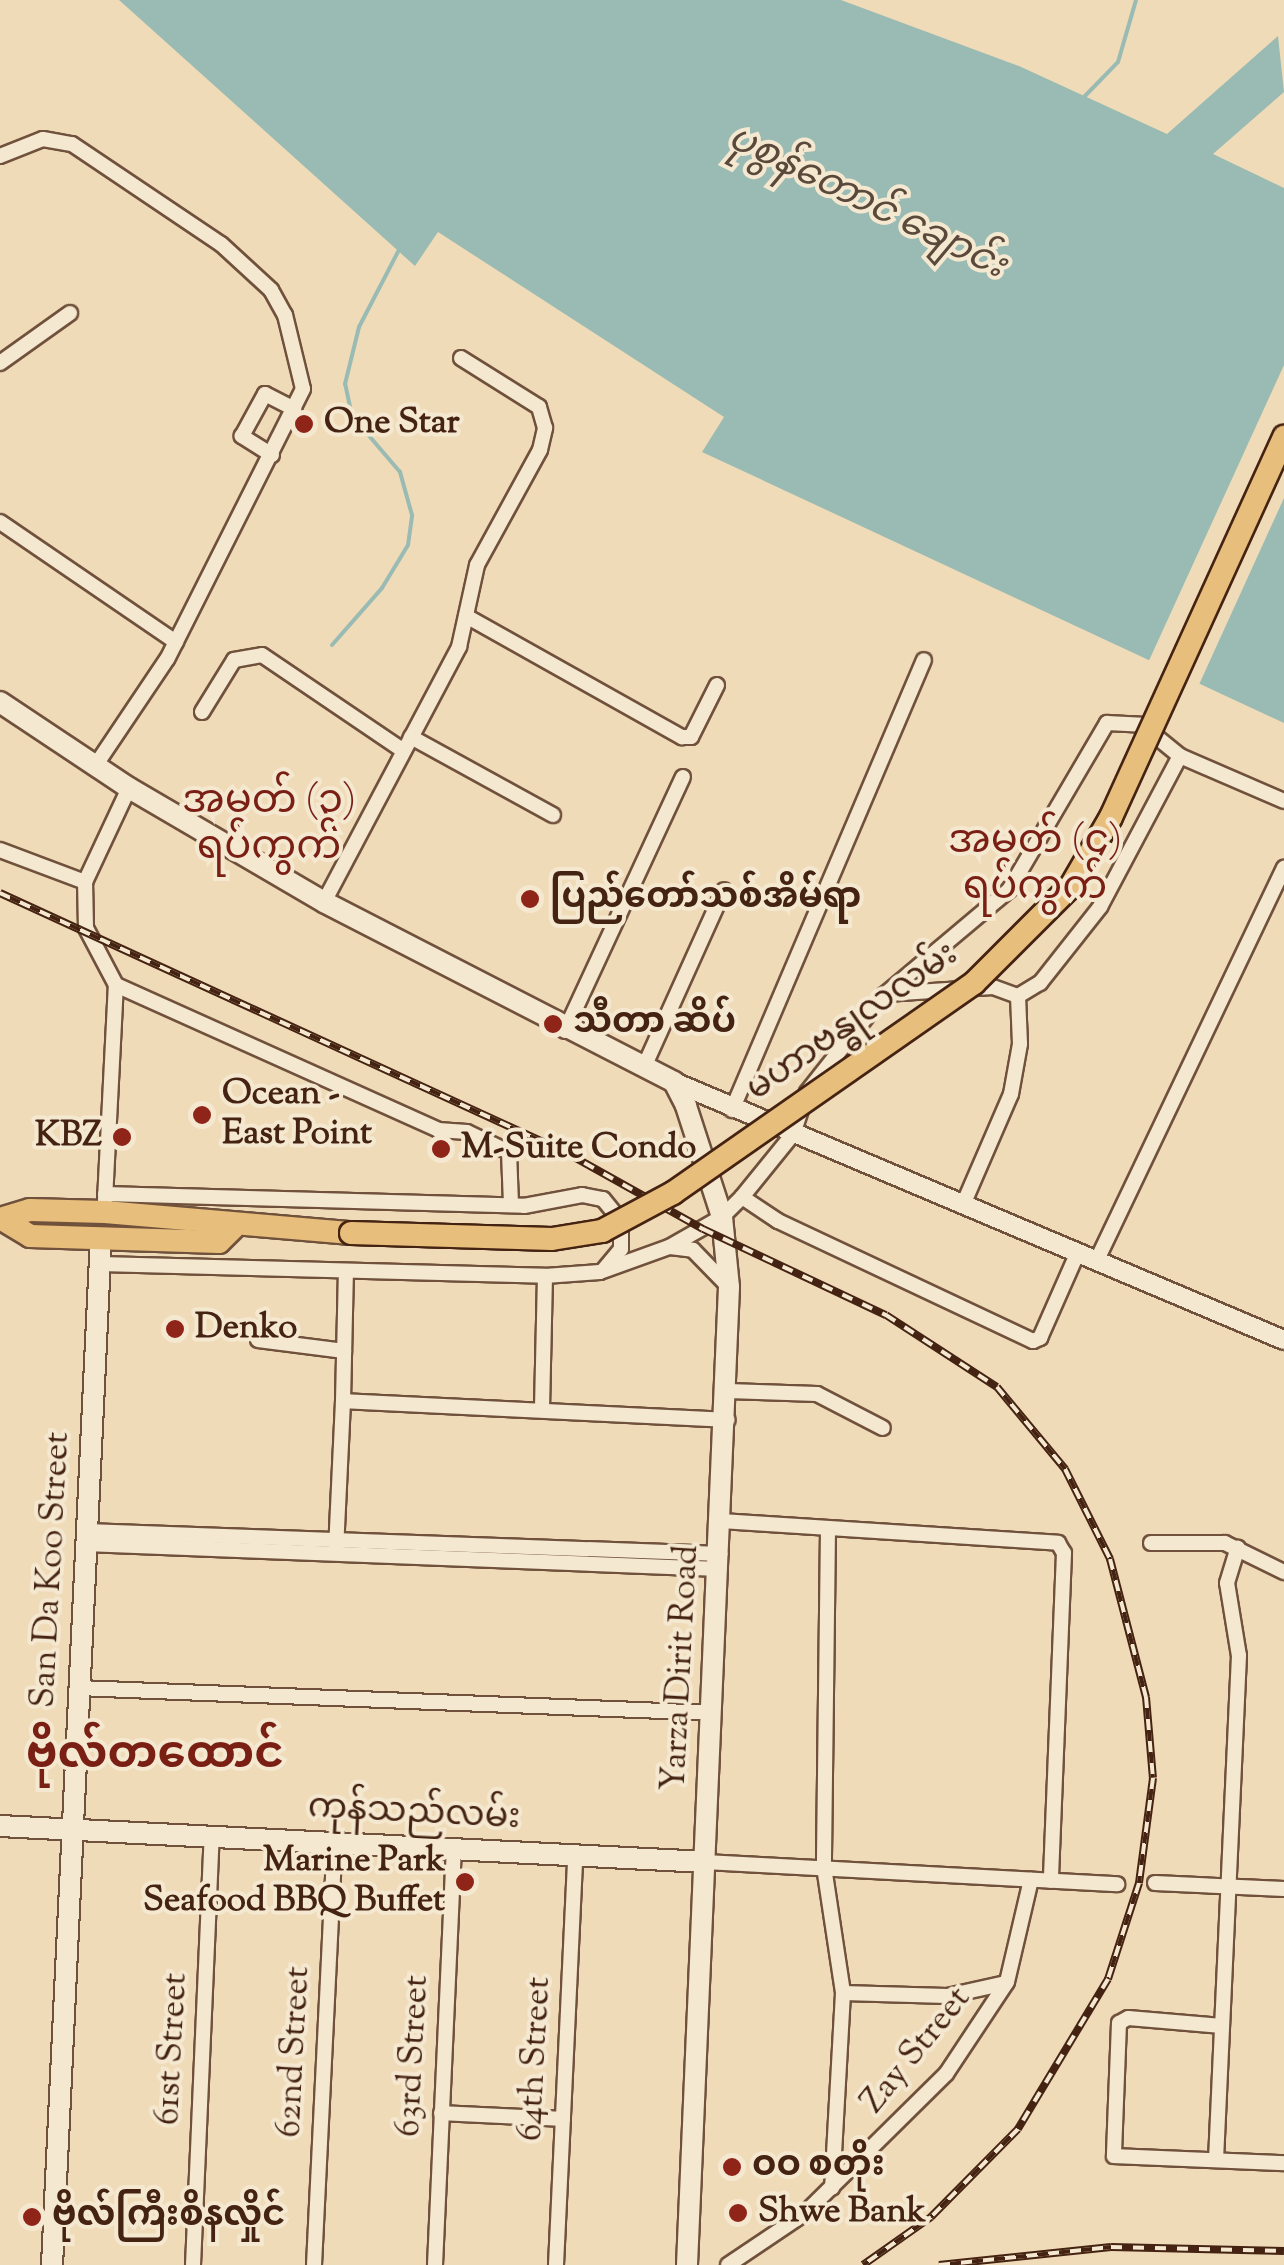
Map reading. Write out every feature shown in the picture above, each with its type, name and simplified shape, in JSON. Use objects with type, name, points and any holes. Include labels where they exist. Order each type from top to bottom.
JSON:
[{"type":"main road","name":"မဟာဗန္ဓုလလမ်း","points":[[1,1219],[30,1210],[105,1203],[216,1217],[233,1228],[552,1239],[602,1231],[673,1193],[974,983],[1071,886],[1111,818],[1284,438]]},
{"type":"main road","points":[[0,702],[129,788],[324,902],[565,1031],[674,1082]]},
{"type":"main road","name":"Yarza Dirit Road","points":[[674,1082],[722,1218],[729,1287],[728,1420],[687,2265]]},
{"type":"main road","name":"မဟာဗန္ဓုလလမ်း","points":[[1,1219],[30,1236],[101,1239],[219,1242],[233,1228]]},
{"type":"main road","name":"San Da Koo Street","points":[[52,2265],[101,1239]]},
{"type":"main road","name":"ကုန်သည်လမ်း","points":[[0,1826],[705,1862]]},
{"type":"street","points":[[0,156],[44,139],[72,144],[221,244],[272,290],[285,315],[303,389],[176,642],[95,766]]},
{"type":"street","points":[[0,363],[70,314]]},
{"type":"street","points":[[324,902],[459,648],[477,566],[540,450],[545,428],[538,408],[461,358]]},
{"type":"street","points":[[272,455],[242,436],[264,394],[294,409]]},
{"type":"street","points":[[0,522],[176,642]]},
{"type":"street","points":[[466,616],[682,736],[691,738],[717,685]]},
{"type":"street","points":[[202,712],[234,660],[262,655],[404,751]]},
{"type":"street","points":[[732,1110],[924,660]]},
{"type":"street","points":[[100,1264],[545,1276],[600,1272],[670,1247],[722,1218],[742,1197],[792,1134],[808,1092],[884,994],[1009,890],[1107,722],[1142,725],[1180,756],[1284,802]]},
{"type":"street","points":[[412,736],[553,815]]},
{"type":"street","points":[[884,994],[992,987],[1018,996],[1040,984],[1100,907],[1180,756]]},
{"type":"street","points":[[565,1031],[684,777]]},
{"type":"street","points":[[129,788],[86,882],[86,928],[116,986],[105,1203],[511,1206],[582,1195],[603,1199],[616,1211],[624,1234],[621,1249],[600,1272]]},
{"type":"street","points":[[0,850],[86,882]]},
{"type":"street","points":[[1096,1262],[1284,868]]},
{"type":"street","points":[[644,1067],[724,890]]},
{"type":"street","points":[[116,986],[438,1130],[468,1132],[509,1152],[511,1206]]},
{"type":"street","points":[[963,1205],[1010,1094],[1020,1044],[1018,996]]},
{"type":"street","points":[[674,1082],[732,1110],[1284,1340]]},
{"type":"street","points":[[742,1197],[778,1220],[1033,1342],[1040,1338],[1077,1254]]},
{"type":"street","points":[[670,1247],[693,1250],[729,1287]]},
{"type":"street","points":[[337,1548],[346,1271]]},
{"type":"street","points":[[542,1408],[545,1276]]},
{"type":"street","points":[[258,1340],[344,1352]]},
{"type":"street","points":[[728,1391],[817,1394],[883,1428]]},
{"type":"street","points":[[344,1401],[728,1420]]},
{"type":"street","points":[[721,1521],[1058,1543],[1064,1553],[1051,1881]]},
{"type":"street","points":[[828,1530],[824,1868],[843,1993],[832,2188]]},
{"type":"street","points":[[86,1538],[721,1562]]},
{"type":"street","points":[[1151,1543],[1238,1548],[1284,1572]]},
{"type":"street","points":[[1216,2160],[1239,1656],[1226,1583],[1238,1548]]},
{"type":"street","points":[[78,1688],[713,1712]]},
{"type":"street","name":"61st Street","points":[[193,2265],[212,1836]]},
{"type":"street","name":"62nd Street","points":[[314,2265],[335,1843]]},
{"type":"street","name":"63rd Street","points":[[436,2265],[454,1849]]},
{"type":"street","name":"64th Street","points":[[556,2265],[575,1856]]},
{"type":"street","points":[[705,1862],[1117,1884]]},
{"type":"street","points":[[843,1993],[947,1996],[1007,1982],[1031,1880]]},
{"type":"street","points":[[1155,1882],[1284,1889]]},
{"type":"street","name":"Zay Street","points":[[728,2265],[832,2188],[946,2074],[1007,1982]]},
{"type":"street","points":[[1222,2026],[1122,2019],[1112,2151],[1284,2164]]},
{"type":"street","points":[[441,2113],[563,2119]]},
{"type":"water","name":"ပုစွန်တောင် ချောင်း","points":[[119,0],[841,0],[1019,66],[1167,134],[1278,36],[1284,92],[1213,154],[1284,188],[1284,723],[702,452],[724,417],[438,232],[415,266]]},
{"type":"pier","points":[[1284,365],[1284,498],[1197,689],[1147,665]]},
{"type":"waterway","points":[[1083,98],[1118,62],[1136,0]]},
{"type":"waterway","points":[[332,645],[382,588],[408,545],[412,515],[400,472],[352,416],[345,384],[359,327],[400,248]]},
{"type":"railway","points":[[0,893],[565,1152],[703,1229],[886,1315],[997,1387],[1065,1469],[1110,1559],[1146,1697],[1153,1778],[1139,1883],[1108,1979],[1018,2129],[931,2217],[863,2265]]},
{"type":"railway","points":[[939,2265],[1111,2247],[1284,2251]]},
{"type":"place","name":"One Star","points":[[304,424]]},
{"type":"place","name":"ပြည်တော်သစ်အိမ််ရာ","points":[[530,899]]},
{"type":"place","name":"သီတာ ဆိပ်","points":[[553,1024]]},
{"type":"place","name":"Ocean - East Point","points":[[202,1115]]},
{"type":"place","name":"KBZ","points":[[122,1137]]},
{"type":"place","name":"M-Suite Condo","points":[[441,1149]]},
{"type":"place","name":"Denko","points":[[175,1329]]},
{"type":"place","name":"Marine Park Seafood BBQ Buffet","points":[[465,1882]]},
{"type":"place","name":"ဝဝ စတိုး","points":[[732,2167]]},
{"type":"place","name":"Shwe Bank","points":[[738,2213]]},
{"type":"place","name":"ဗိုလ်ကြီးစိနလှိုင်","points":[[32,2217]]},
{"type":"district","name":"အမှတ် (၃) ရပ်ကွက်","points":[[269,826]]},
{"type":"district","name":"အမှတ် (၄) ရပ်ကွက်","points":[[1035,866]]},
{"type":"district","name":"ဗိုလ်တထောင်","points":[[155,1757]]}]
